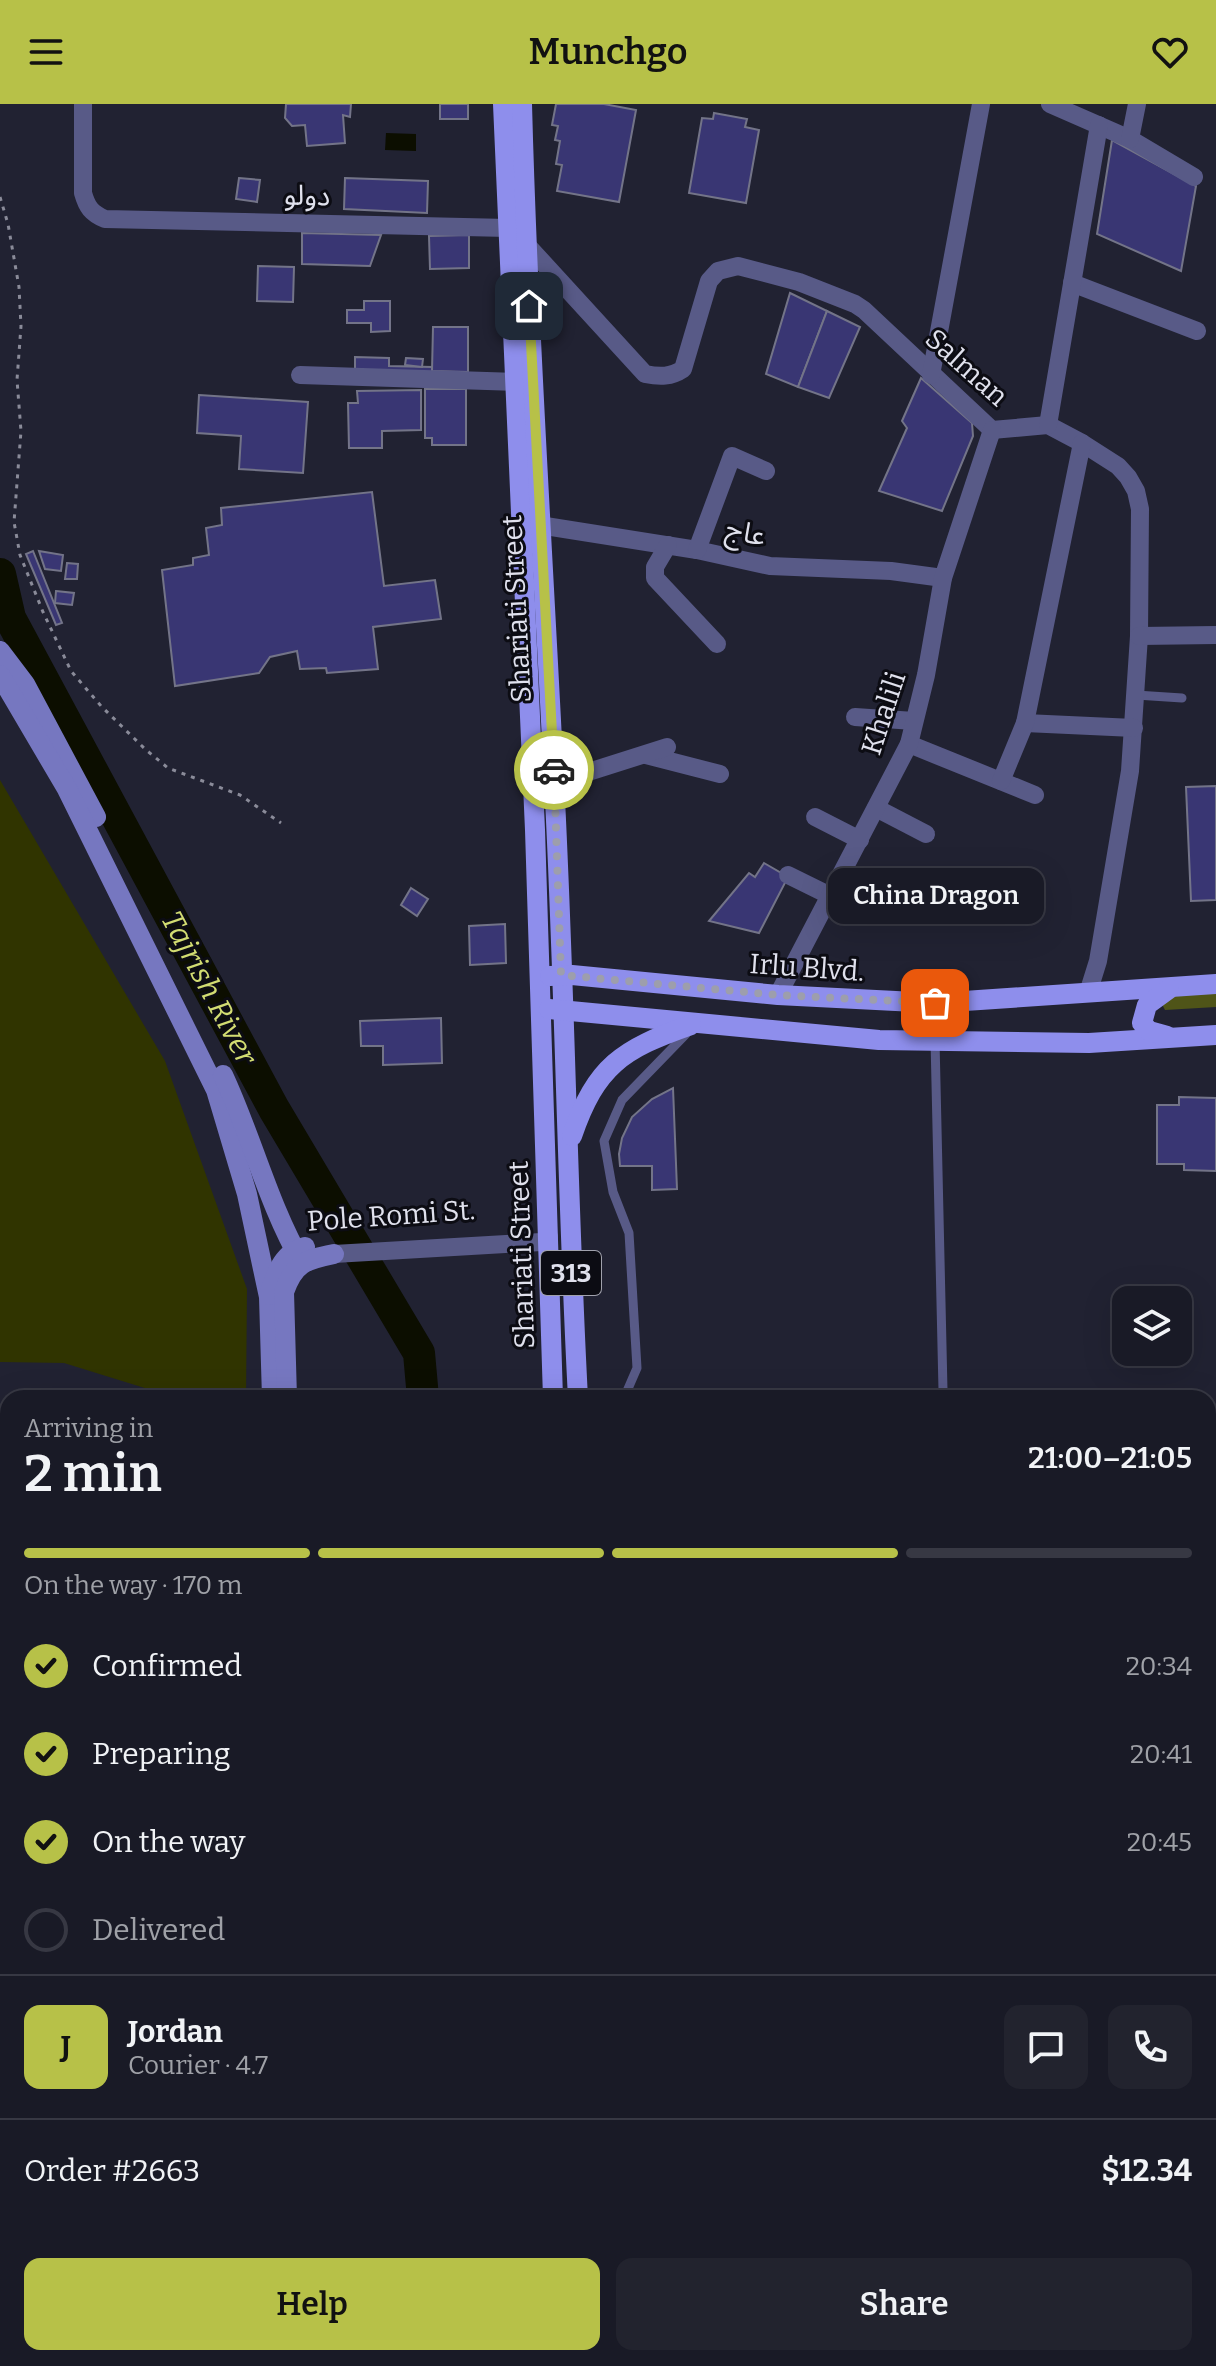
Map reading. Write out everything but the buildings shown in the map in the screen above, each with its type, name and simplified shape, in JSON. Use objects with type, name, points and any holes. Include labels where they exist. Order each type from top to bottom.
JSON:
[{"type":"main road","name":"Shariati Street","points":[[503,104],[541,1010],[553,1390]]},
{"type":"main road","name":"Shariati Street","points":[[522,104],[539,525],[554,783],[569,1236],[578,1390]]},
{"type":"main road","name":"Irlu Blvd.","points":[[539,976],[561,975],[778,995],[935,1003],[1216,984]]},
{"type":"main road","points":[[1173,987],[1147,1005],[1142,1023],[1149,1031],[1179,1038]]},
{"type":"main road","points":[[541,1010],[562,1009],[802,1034],[935,1040],[1089,1043],[1216,1035]]},
{"type":"main road","points":[[568,1147],[582,1108],[607,1069],[653,1038],[699,1022]]},
{"type":"street","name":"دولو","points":[[83,104],[83,193],[86,206],[93,214],[105,219],[508,228]]},
{"type":"street","points":[[931,375],[981,104]]},
{"type":"street","points":[[1050,104],[1130,139],[1194,177]]},
{"type":"street","points":[[1130,139],[1137,104]]},
{"type":"street","points":[[1088,993],[1098,961],[1130,771],[1139,636],[1140,509],[1136,491],[1118,466],[1048,425],[1099,125]]},
{"type":"street","name":"Salman","points":[[526,244],[645,374],[660,377],[676,374],[683,369],[709,281],[718,271],[738,266],[799,282],[864,310],[992,430],[1048,425]]},
{"type":"street","points":[[1072,283],[1197,331]]},
{"type":"street","points":[[300,375],[514,382]]},
{"type":"street","name":"Khalili","points":[[778,995],[909,744],[926,675],[943,578],[992,430]]},
{"type":"street","points":[[1001,781],[1025,723],[1082,443]]},
{"type":"street","points":[[697,550],[732,456],[766,471]]},
{"type":"street","name":"عاج","points":[[539,525],[697,550],[770,566],[891,571],[943,578]]},
{"type":"street","points":[[668,545],[655,567],[655,578],[717,644]]},
{"type":"street","points":[[1139,636],[1216,635]]},
{"type":"street","points":[[0,651],[25,684],[81,786],[159,941],[241,1115],[280,1224],[298,1256]]},
{"type":"street","points":[[0,675],[67,789],[216,1090],[276,1295],[286,1390]]},
{"type":"street","points":[[855,717],[914,721]]},
{"type":"street","points":[[1025,723],[1134,728]]},
{"type":"street","points":[[909,744],[1035,795]]},
{"type":"street","points":[[554,783],[667,747]]},
{"type":"street","points":[[646,755],[720,774]]},
{"type":"street","points":[[876,808],[926,834]]},
{"type":"street","points":[[815,817],[860,840]]},
{"type":"street","points":[[788,875],[855,908]]},
{"type":"street","name":"Pole Romi St.","points":[[276,1295],[278,1267],[298,1256],[335,1248],[549,1237]]},
{"type":"street","points":[[272,1390],[276,1295]]},
{"type":"lane","points":[[1136,695],[1182,698]]},
{"type":"lane","points":[[627,1390],[637,1368],[629,1233],[613,1192],[604,1141],[622,1100],[699,1022]]},
{"type":"lane","points":[[935,1040],[943,1390]]},
{"type":"path","points":[[0,197],[19,287],[21,326],[17,380],[21,431],[14,522],[20,555],[43,612],[71,671],[145,749],[168,768],[240,795],[281,823]]},
{"type":"green space","points":[[0,780],[165,1061],[247,1289],[246,1390],[151,1390],[64,1363],[0,1362]]},
{"type":"green space","points":[[1216,991],[1216,1007],[1165,1010],[1162,1004],[1163,995]]},
{"type":"shaded area","points":[[386,133],[416,134],[416,151],[385,150]]},
{"type":"waterway","name":"Tajrish River","points":[[0,574],[10,618],[274,1109],[419,1353],[422,1390]]},
{"type":"way so far","points":[[554,770],[561,975],[778,995],[935,1003]]},
{"type":"place","name":"China Dragon","points":[[935,1003]]},
{"type":"route","points":[[529,306],[554,770]]}]
